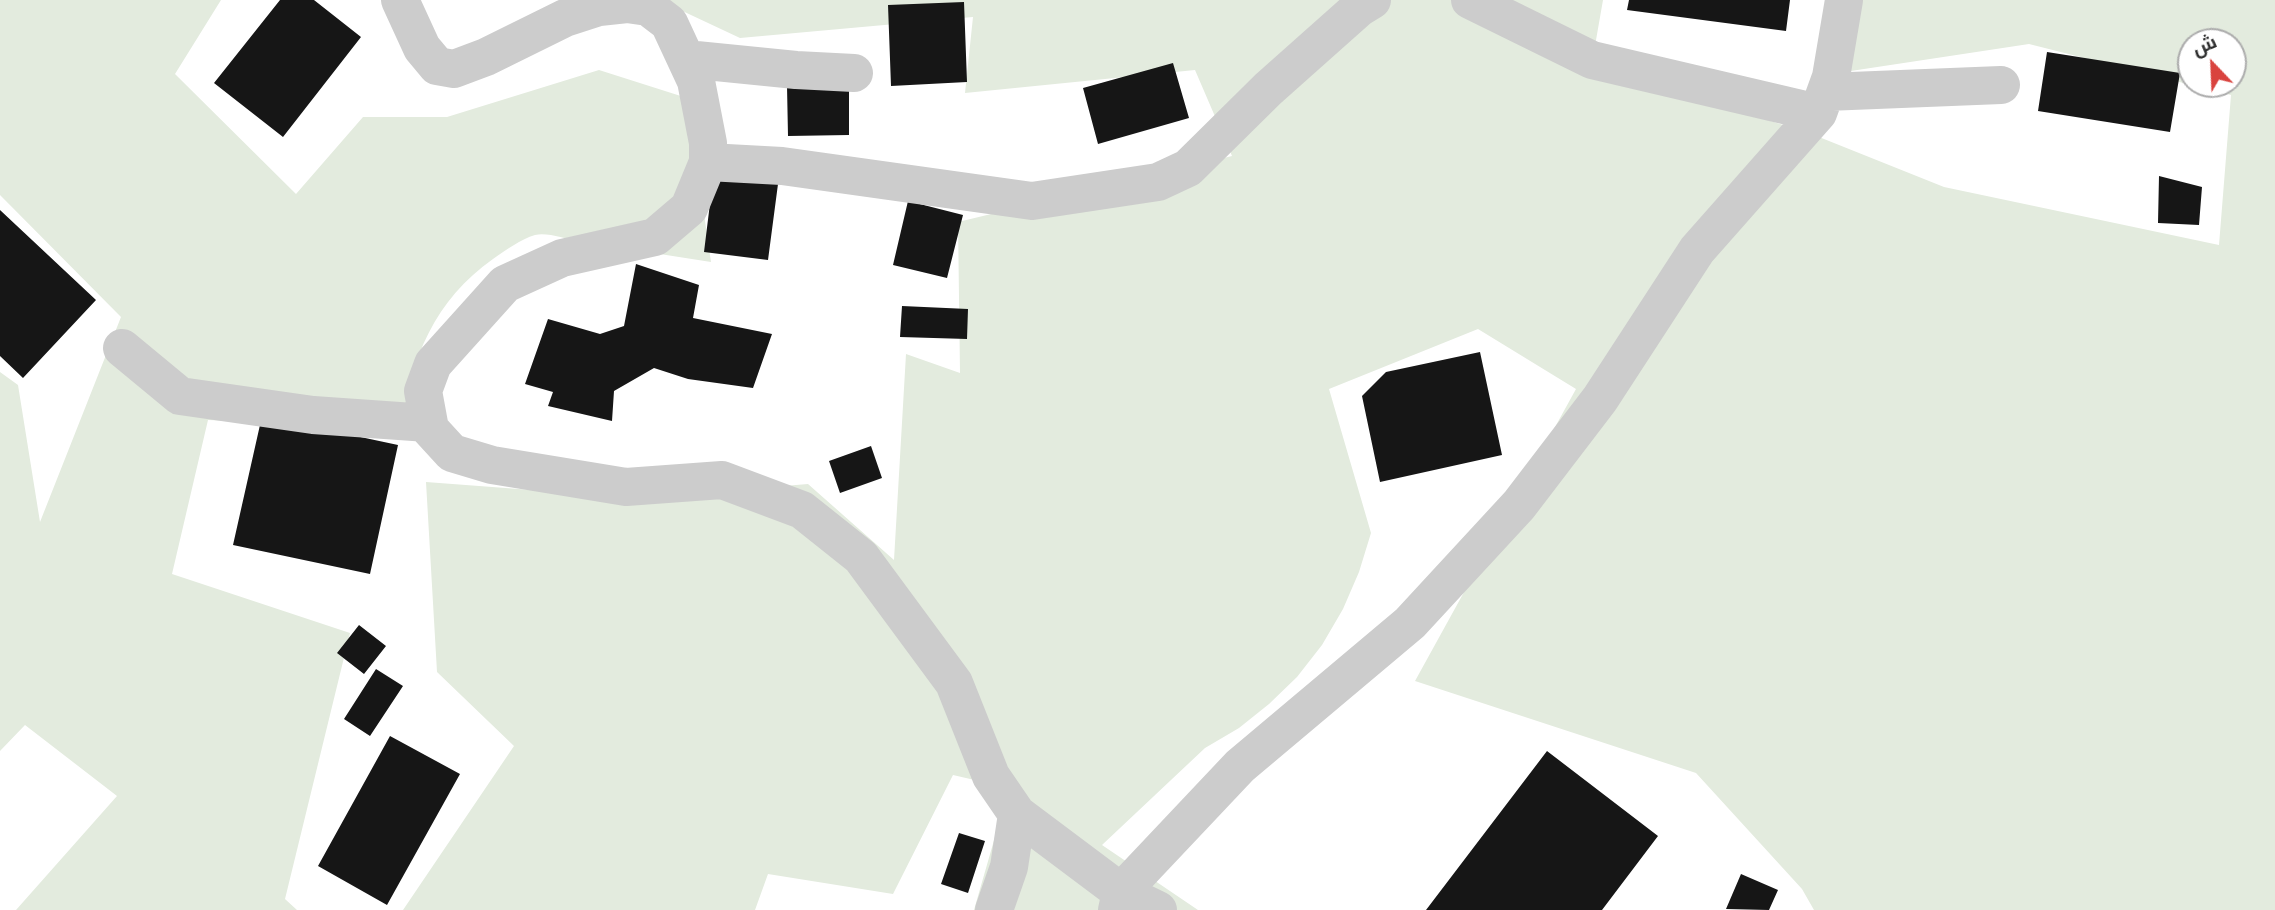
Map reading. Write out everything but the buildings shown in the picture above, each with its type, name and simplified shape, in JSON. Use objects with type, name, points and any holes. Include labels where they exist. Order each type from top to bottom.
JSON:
[{"type":"street","points":[[400,0],[422,48],[437,66],[454,69],[486,57],[565,18],[599,7],[627,4],[648,7],[669,23],[687,59],[696,81],[708,143],[708,162],[689,208],[655,237],[562,258],[505,284],[433,364],[423,391],[430,429],[452,453],[492,466],[626,487],[722,480],[802,510],[861,557],[954,682],[991,776],[1017,814],[1119,901],[1158,910]]},
{"type":"street","points":[[708,162],[782,166],[1032,201],[1158,182],[1188,167],[1268,89],[1359,8],[1372,0]]},
{"type":"street","points":[[1470,0],[1592,61],[1822,103],[2001,85]]},
{"type":"street","points":[[1119,901],[1240,766],[1410,623],[1519,505],[1600,399],[1698,250],[1822,103],[1831,77],[1844,0]]},
{"type":"street","points":[[687,59],[854,73]]},
{"type":"street","points":[[122,348],[180,396],[313,415],[428,423]]},
{"type":"street","points":[[994,910],[1009,867],[1017,814]]},
{"type":"shaded area","points":[[0,0],[221,0],[175,74],[296,194],[363,117],[447,117],[599,70],[687,98],[711,262],[551,235],[535,235],[508,249],[473,275],[441,312],[419,355],[406,403],[403,428],[208,420],[172,574],[350,633],[285,899],[297,910],[16,910],[117,796],[25,725],[0,751],[0,372],[18,385],[40,522],[121,317],[0,195]]},
{"type":"shaded area","points":[[659,0],[1603,0],[1592,63],[1814,135],[1944,187],[2219,245],[2231,98],[2247,98],[2247,28],[2177,28],[2177,81],[2029,44],[1831,74],[1832,0],[2275,0],[2275,910],[1814,910],[1802,889],[1696,773],[1415,681],[1576,389],[1478,329],[1329,389],[1371,533],[1359,572],[1343,609],[1322,645],[1297,677],[1239,728],[1205,748],[1102,845],[1198,910],[974,910],[1009,788],[953,775],[893,894],[768,874],[755,910],[403,910],[514,746],[437,672],[426,482],[638,498],[808,484],[894,560],[906,354],[960,373],[958,222],[1232,156],[1195,70],[965,93],[973,17],[740,38]]}]
